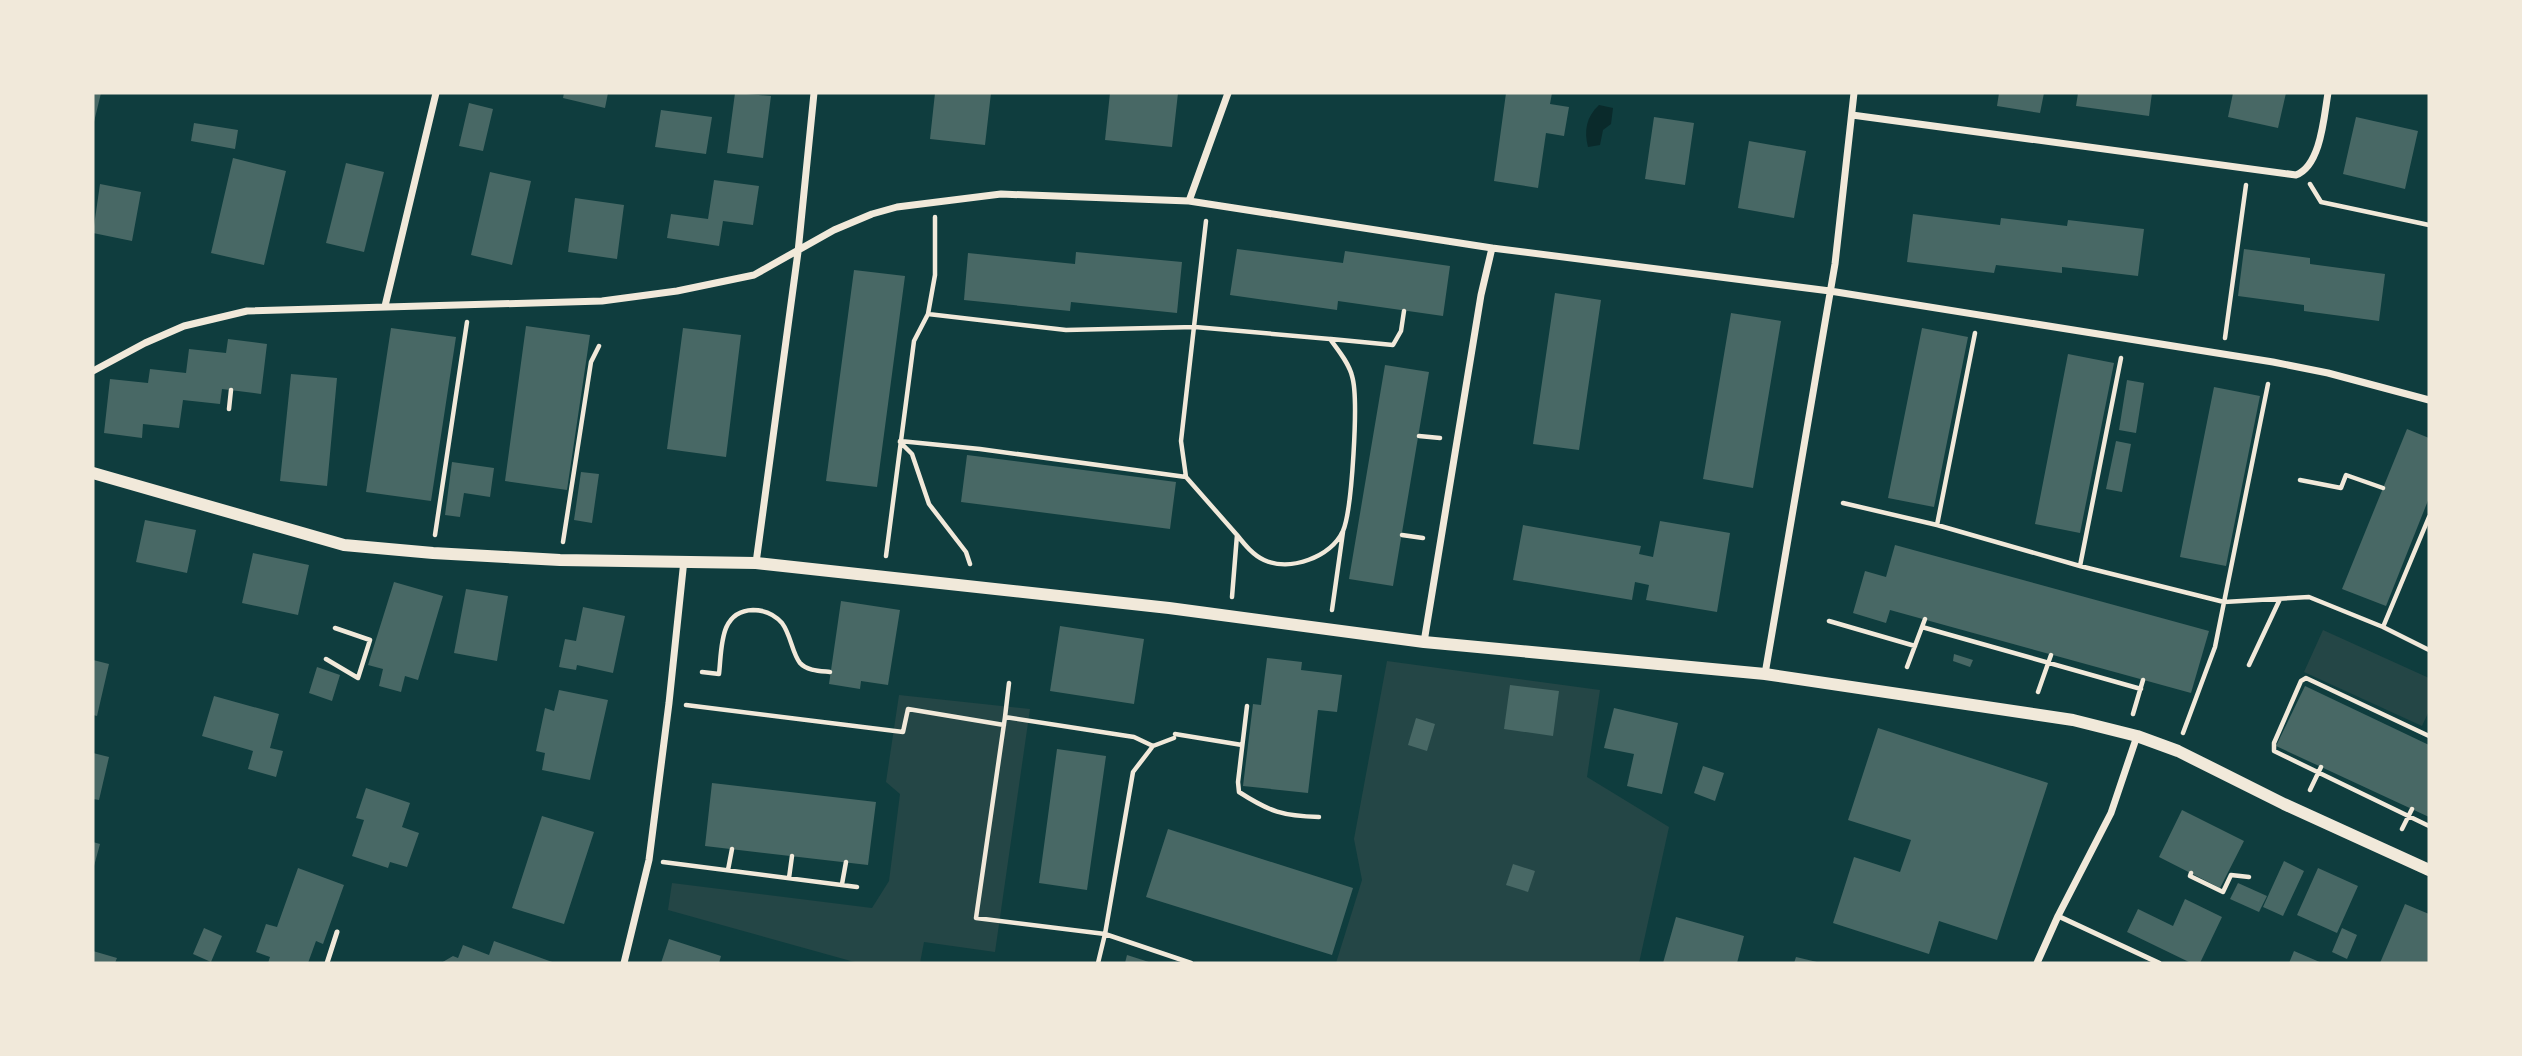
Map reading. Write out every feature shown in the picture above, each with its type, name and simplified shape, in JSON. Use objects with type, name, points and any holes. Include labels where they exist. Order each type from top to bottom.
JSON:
[{"type":"street","points":[[385,306],[436,93]]},
{"type":"street","points":[[756,563],[798,252],[814,93]]},
{"type":"street","points":[[1189,201],[1228,93]]},
{"type":"street","points":[[1765,674],[1835,264],[1854,93]]},
{"type":"street","points":[[1852,115],[2286,175],[2303,173],[2309,167],[2315,154],[2328,93]]},
{"type":"street","points":[[93,371],[184,326],[247,311],[602,301],[677,291],[754,275],[834,230],[872,214],[897,207],[1001,194],[1189,201],[1492,248],[1829,291],[2273,362],[2328,373],[2429,400]]},
{"type":"street","points":[[1424,642],[1481,295],[1492,248]]},
{"type":"street","points":[[93,473],[344,545],[433,554],[547,559],[756,563],[1169,608],[1424,642],[1765,674],[2073,720],[2137,736],[2187,755],[2284,804],[2429,870]]},
{"type":"street","points":[[624,963],[649,860],[684,560]]},
{"type":"street","points":[[2037,963],[2057,916],[2110,813],[2137,736]]},
{"type":"lane","points":[[2057,916],[2159,963]]},
{"type":"lane","points":[[327,963],[337,932]]},
{"type":"path","points":[[2225,338],[2248,170]]},
{"type":"path","points":[[2303,173],[2321,202],[2429,225]]},
{"type":"path","points":[[886,556],[914,341],[928,314],[935,275],[935,216]]},
{"type":"path","points":[[1206,221],[1181,441],[1186,477],[1254,554],[1265,561],[1290,565],[1322,552],[1343,531]]},
{"type":"path","points":[[928,314],[1066,330],[1195,327],[1393,345],[1401,331],[1404,310]]},
{"type":"path","points":[[437,517],[468,321]]},
{"type":"path","points":[[1937,525],[1975,332]]},
{"type":"path","points":[[1330,339],[1353,377],[1351,488],[1332,612]]},
{"type":"path","points":[[566,523],[592,362],[599,346]]},
{"type":"path","points":[[2080,565],[2121,358]]},
{"type":"path","points":[[2183,734],[2215,647],[2268,384]]},
{"type":"path","points":[[229,409],[231,390]]},
{"type":"path","points":[[1419,436],[1440,438]]},
{"type":"path","points":[[900,441],[1022,454],[1186,477]]},
{"type":"path","points":[[900,441],[912,454],[929,504],[966,552],[970,564]]},
{"type":"path","points":[[1021,462],[1022,454]]},
{"type":"path","points":[[1121,475],[1122,468]]},
{"type":"path","points":[[2300,480],[2341,488],[2346,475],[2383,488]]},
{"type":"path","points":[[1843,503],[1937,525],[2224,602],[2309,597],[2383,627],[2429,650]]},
{"type":"path","points":[[2383,627],[2429,517]]},
{"type":"path","points":[[1402,534],[1423,538]]},
{"type":"path","points":[[1232,598],[1237,535]]},
{"type":"path","points":[[2249,665],[2280,599]]},
{"type":"path","points":[[702,672],[719,674],[724,629],[728,622],[744,611],[757,610],[768,612],[784,626],[800,663],[811,670],[830,673]]},
{"type":"path","points":[[1907,667],[1925,619]]},
{"type":"path","points":[[1829,621],[1915,646]]},
{"type":"path","points":[[1922,627],[2141,689]]},
{"type":"path","points":[[326,659],[358,678],[370,640],[335,628]]},
{"type":"path","points":[[2038,692],[2051,655]]},
{"type":"path","points":[[2429,736],[2306,678],[2301,681],[2274,743],[2274,751],[2429,826]]},
{"type":"path","points":[[2133,714],[2143,680]]},
{"type":"path","points":[[1009,683],[976,918],[1105,934],[1191,963]]},
{"type":"path","points":[[669,703],[903,732],[908,709],[1003,725]]},
{"type":"path","points":[[1247,706],[1239,792],[1266,810],[1295,816],[1320,817]]},
{"type":"path","points":[[1005,717],[1134,737],[1153,746]]},
{"type":"path","points":[[1098,963],[1132,772],[1153,746],[1175,736],[1242,745]]},
{"type":"path","points":[[2310,790],[2321,767]]},
{"type":"path","points":[[2402,829],[2412,810]]},
{"type":"path","points":[[728,870],[732,849]]},
{"type":"path","points":[[789,878],[792,856]]},
{"type":"path","points":[[649,860],[857,887]]},
{"type":"path","points":[[842,884],[846,862]]},
{"type":"path","points":[[2191,873],[2190,876],[2222,892],[2231,875],[2249,877]]},
{"type":"shaded area","points":[[1599,105],[1613,108],[1611,124],[1603,130],[1600,145],[1588,147],[1587,124]]},
{"type":"shaded area","points":[[2323,630],[2429,678],[2429,711],[2422,726],[2304,672]]},
{"type":"shaded area","points":[[1387,661],[1600,690],[1587,777],[1669,827],[1639,963],[1336,963],[1362,880],[1354,839]]},
{"type":"shaded area","points":[[899,695],[1030,709],[995,952],[924,942],[920,963],[858,963],[668,910],[672,883],[872,908],[889,881],[900,794],[886,782]]},
{"type":"building","points":[[93,93],[101,93],[94,122],[93,122]]},
{"type":"building","points":[[564,93],[608,93],[605,108],[563,98]]},
{"type":"building","points":[[735,93],[771,96],[763,158],[727,153]]},
{"type":"building","points":[[935,93],[991,93],[985,145],[930,139]]},
{"type":"building","points":[[1110,93],[1178,93],[1172,147],[1105,140]]},
{"type":"building","points":[[1506,93],[1552,93],[1550,104],[1569,107],[1564,136],[1546,133],[1538,188],[1494,181]]},
{"type":"building","points":[[1999,93],[2044,93],[2040,113],[1997,106]]},
{"type":"building","points":[[2078,93],[2152,93],[2149,116],[2076,106]]},
{"type":"building","points":[[2233,93],[2286,93],[2278,128],[2228,117]]},
{"type":"building","points":[[469,103],[493,109],[483,151],[459,146]]},
{"type":"building","points":[[661,110],[712,117],[706,154],[655,147]]},
{"type":"building","points":[[1654,117],[1694,123],[1685,185],[1645,179]]},
{"type":"building","points":[[2356,117],[2418,131],[2405,189],[2343,174]]},
{"type":"building","points":[[194,123],[238,130],[235,149],[191,141]]},
{"type":"building","points":[[1749,141],[1806,151],[1794,218],[1738,208]]},
{"type":"building","points":[[233,158],[286,171],[264,265],[211,253]]},
{"type":"building","points":[[346,163],[384,172],[364,252],[326,243]]},
{"type":"building","points":[[490,172],[531,181],[512,265],[471,255]]},
{"type":"building","points":[[714,180],[759,186],[753,225],[723,221],[719,246],[667,238],[671,214],[708,219]]},
{"type":"building","points":[[100,184],[141,192],[132,241],[93,233]]},
{"type":"building","points":[[575,198],[624,205],[617,259],[568,252]]},
{"type":"building","points":[[1913,214],[2000,225],[2001,218],[2067,226],[2068,220],[2144,229],[2138,276],[2062,267],[2062,273],[1996,265],[1994,273],[1907,262]]},
{"type":"building","points":[[1237,249],[1343,263],[1345,251],[1450,266],[1443,316],[1338,301],[1337,310],[1230,295]]},
{"type":"building","points":[[2244,249],[2310,258],[2310,264],[2385,274],[2379,321],[2304,311],[2304,305],[2238,296]]},
{"type":"building","points":[[1076,252],[1182,262],[1177,313],[1071,302],[1070,311],[964,300],[968,253],[1075,264]]},
{"type":"building","points":[[854,270],[905,276],[877,487],[826,481]]},
{"type":"building","points":[[1555,293],[1601,300],[1579,450],[1533,444]]},
{"type":"building","points":[[1731,313],[1781,321],[1753,488],[1703,479]]},
{"type":"building","points":[[526,326],[590,335],[567,490],[505,481]]},
{"type":"building","points":[[391,328],[456,337],[431,501],[366,492]]},
{"type":"building","points":[[683,328],[741,335],[726,457],[667,449]]},
{"type":"building","points":[[1922,328],[1968,337],[1934,507],[1888,498]]},
{"type":"building","points":[[228,339],[267,344],[261,394],[222,389],[220,404],[183,400],[179,428],[143,424],[142,438],[104,433],[110,379],[148,383],[150,369],[186,373],[189,349],[226,353]]},
{"type":"building","points":[[2068,354],[2114,363],[2080,533],[2035,524]]},
{"type":"building","points":[[1385,365],[1429,372],[1393,586],[1349,579]]},
{"type":"building","points":[[291,374],[337,378],[327,486],[280,481]]},
{"type":"building","points":[[2127,380],[2144,383],[2136,433],[2119,430]]},
{"type":"building","points":[[2214,387],[2260,396],[2226,566],[2180,557]]},
{"type":"building","points":[[2407,429],[2429,438],[2429,498],[2386,606],[2342,589]]},
{"type":"building","points":[[2116,441],[2131,444],[2122,492],[2106,489]]},
{"type":"building","points":[[967,455],[1176,482],[1170,529],[961,502]]},
{"type":"building","points":[[452,462],[494,468],[490,497],[464,493],[460,517],[445,515]]},
{"type":"building","points":[[581,472],[599,474],[592,523],[574,520]]},
{"type":"building","points":[[145,520],[196,530],[187,573],[136,562]]},
{"type":"building","points":[[1660,521],[1730,533],[1717,612],[1646,600],[1649,585],[1635,582],[1632,600],[1513,580],[1523,525],[1641,546],[1639,554],[1653,557]]},
{"type":"building","points":[[1895,545],[2209,631],[2191,693],[1890,610],[1886,623],[1853,613],[1865,571],[1886,577]]},
{"type":"building","points":[[253,553],[309,565],[298,615],[242,603]]},
{"type":"building","points":[[394,582],[443,596],[418,680],[405,676],[401,692],[379,686],[383,669],[368,665]]},
{"type":"building","points":[[466,589],[508,596],[497,661],[454,653]]},
{"type":"building","points":[[841,601],[900,610],[888,685],[861,681],[860,689],[829,684]]},
{"type":"building","points":[[583,607],[625,616],[613,673],[577,665],[576,670],[559,667],[565,639],[576,641]]},
{"type":"building","points":[[1060,626],[1144,639],[1134,704],[1050,691]]},
{"type":"building","points":[[1954,654],[1973,660],[1970,667],[1953,661]]},
{"type":"building","points":[[1267,658],[1302,662],[1301,670],[1342,675],[1337,712],[1318,710],[1308,793],[1243,786],[1253,704],[1261,705]]},
{"type":"building","points":[[93,660],[109,664],[97,716],[93,715]]},
{"type":"building","points":[[317,667],[340,675],[332,701],[309,693]]},
{"type":"building","points":[[1510,685],[1559,691],[1553,736],[1504,729]]},
{"type":"building","points":[[2305,686],[2429,745],[2429,817],[2276,746]]},
{"type":"building","points":[[559,690],[608,700],[590,780],[542,770],[545,753],[536,751],[545,708],[554,711]]},
{"type":"building","points":[[214,696],[279,714],[270,748],[283,751],[276,777],[248,769],[253,751],[202,736]]},
{"type":"building","points":[[1614,708],[1678,723],[1662,794],[1627,786],[1634,754],[1604,748]]},
{"type":"building","points":[[1416,718],[1435,724],[1427,751],[1408,745]]},
{"type":"building","points":[[1878,728],[2048,783],[1997,940],[1939,921],[1929,954],[1833,923],[1854,857],[1900,872],[1911,840],[1848,820]]},
{"type":"building","points":[[1057,749],[1106,756],[1087,890],[1039,883]]},
{"type":"building","points":[[93,753],[109,757],[99,800],[93,799]]},
{"type":"building","points":[[1703,766],[1724,773],[1715,801],[1694,793]]},
{"type":"building","points":[[712,783],[876,802],[868,865],[705,846]]},
{"type":"building","points":[[366,788],[410,803],[402,827],[419,833],[407,867],[390,862],[388,868],[352,856],[364,820],[356,818]]},
{"type":"building","points":[[2182,810],[2244,841],[2220,888],[2159,857]]},
{"type":"building","points":[[542,816],[594,832],[564,924],[512,908]]},
{"type":"building","points":[[1168,829],[1353,888],[1332,955],[1146,897]]},
{"type":"building","points":[[93,842],[100,844],[94,866],[93,866]]},
{"type":"building","points":[[2284,861],[2304,871],[2283,916],[2263,907]]},
{"type":"building","points":[[1513,864],[1535,871],[1528,892],[1506,885]]},
{"type":"building","points":[[298,868],[344,885],[323,944],[316,941],[308,963],[268,963],[270,957],[256,952],[266,924],[277,927]]},
{"type":"building","points":[[2318,868],[2358,886],[2337,933],[2297,915]]},
{"type":"building","points":[[2238,883],[2267,896],[2259,912],[2230,899]]},
{"type":"building","points":[[2185,899],[2222,917],[2200,963],[2191,963],[2127,932],[2138,909],[2173,926]]},
{"type":"building","points":[[2405,904],[2429,914],[2429,963],[2380,963]]},
{"type":"building","points":[[1676,917],[1744,936],[1737,963],[1663,963]]},
{"type":"building","points":[[204,928],[222,936],[211,962],[193,954]]},
{"type":"building","points":[[2342,928],[2357,935],[2347,959],[2332,952]]},
{"type":"building","points":[[669,939],[721,956],[719,963],[661,963]]},
{"type":"building","points":[[494,941],[555,963],[441,963],[453,956],[458,958],[463,945],[489,955]]},
{"type":"building","points":[[93,951],[117,958],[115,963],[93,963]]},
{"type":"building","points":[[2294,951],[2322,963],[2289,963]]},
{"type":"building","points":[[1127,955],[1152,963],[1125,963]]},
{"type":"building","points":[[1796,957],[1817,962],[1817,963],[1794,963]]}]
